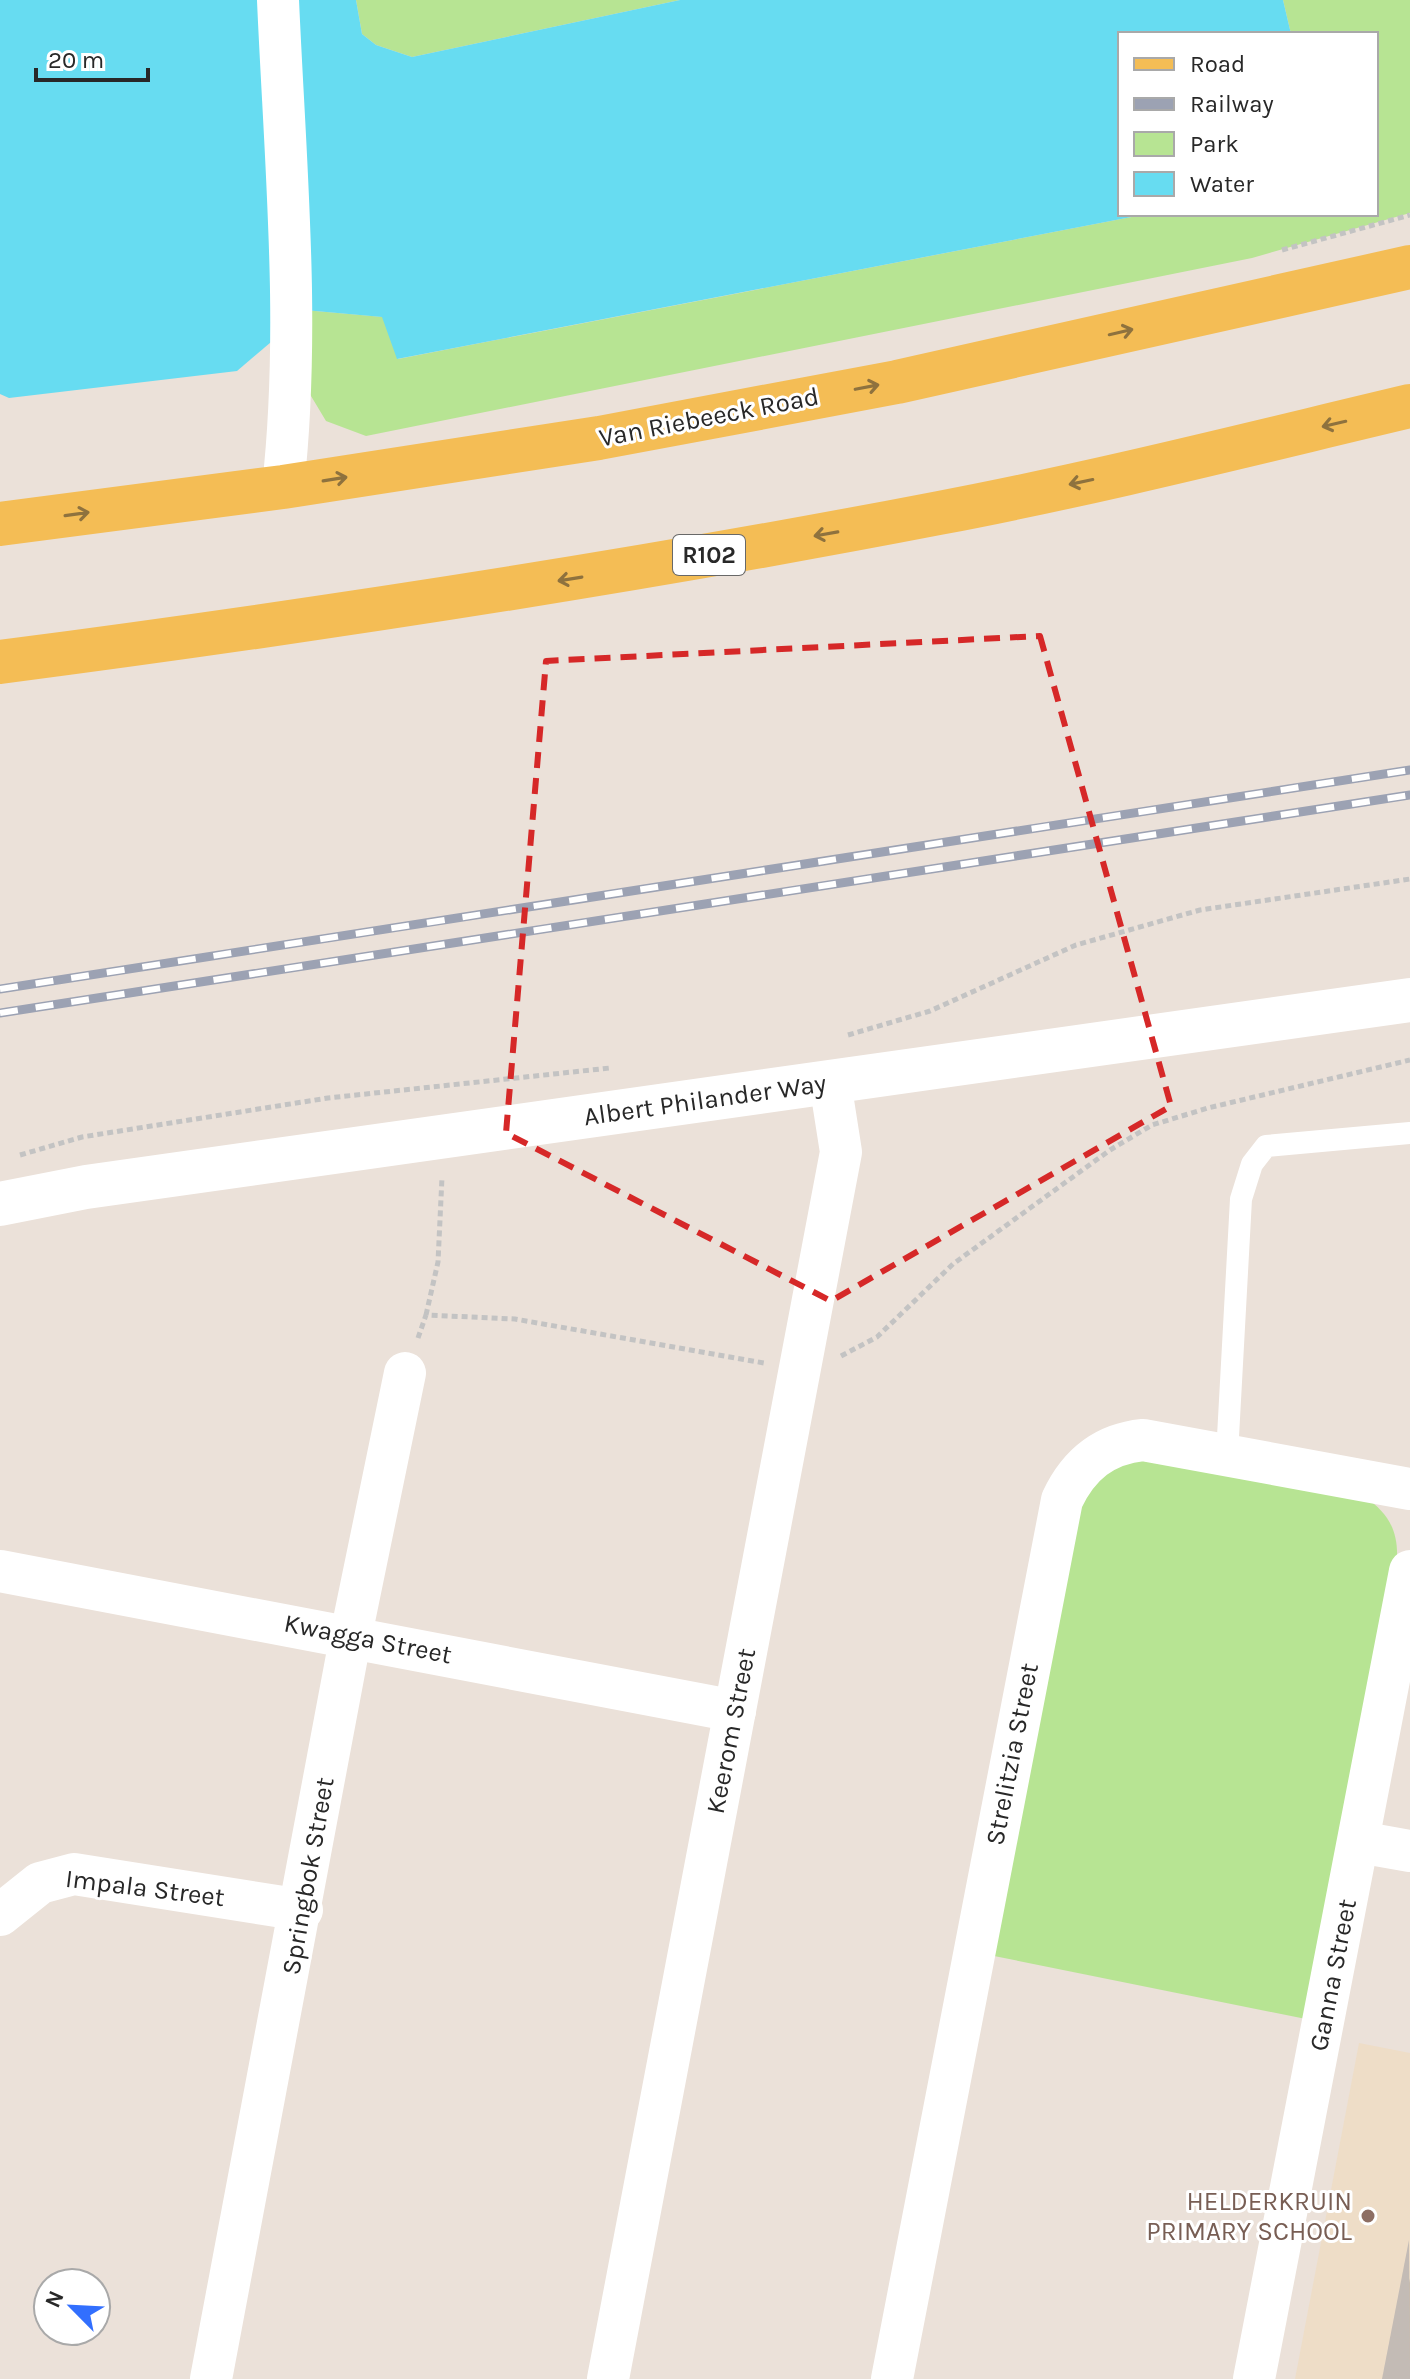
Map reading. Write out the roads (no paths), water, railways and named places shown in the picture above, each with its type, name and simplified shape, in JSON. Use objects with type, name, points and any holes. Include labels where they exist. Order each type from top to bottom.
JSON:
[{"type":"main road","name":"Van Riebeeck Road","points":[[0,524],[283,487],[599,438],[897,382],[1410,267]]},
{"type":"main road","name":"R102","points":[[0,662],[243,630],[601,574],[834,532],[942,512],[1410,406]]},
{"type":"street","points":[[278,0],[291,336],[289,437],[283,487]]},
{"type":"street","name":"Albert Philander Way","points":[[0,1204],[86,1187],[1410,1000]]},
{"type":"street","name":"Keerom Street","points":[[608,2379],[841,1152],[830,1082]]},
{"type":"street","name":"Springbok Street","points":[[211,2379],[302,1910],[351,1635],[405,1373]]},
{"type":"street","name":"Strelitzia Street","points":[[892,2379],[1062,1500],[1082,1467],[1096,1455],[1127,1442],[1143,1440],[1410,1489]]},
{"type":"street","name":"Kwagga Street","points":[[0,1571],[351,1635],[735,1711]]},
{"type":"street","name":"Ganna Street","points":[[1254,2379],[1410,1576]]},
{"type":"street","points":[[1359,1842],[1410,1851]]},
{"type":"street","name":"Impala Street","points":[[0,1915],[40,1883],[74,1874],[302,1910]]},
{"type":"lane","points":[[1227,1455],[1241,1199],[1252,1164],[1266,1146],[1410,1133]]},
{"type":"water","points":[[0,0],[258,0],[277,337],[237,371],[9,398],[0,394]]},
{"type":"water","points":[[293,0],[356,0],[362,34],[376,45],[412,57],[680,0],[1283,0],[1291,32],[1118,32],[1118,216],[1137,216],[397,359],[382,317],[304,310]]},
{"type":"railway","points":[[0,989],[1410,770]]},
{"type":"railway","points":[[0,1013],[1410,795]]},
{"type":"place","name":"HELDERKRUIN PRIMARY SCHOOL","points":[[1368,2216]]}]
